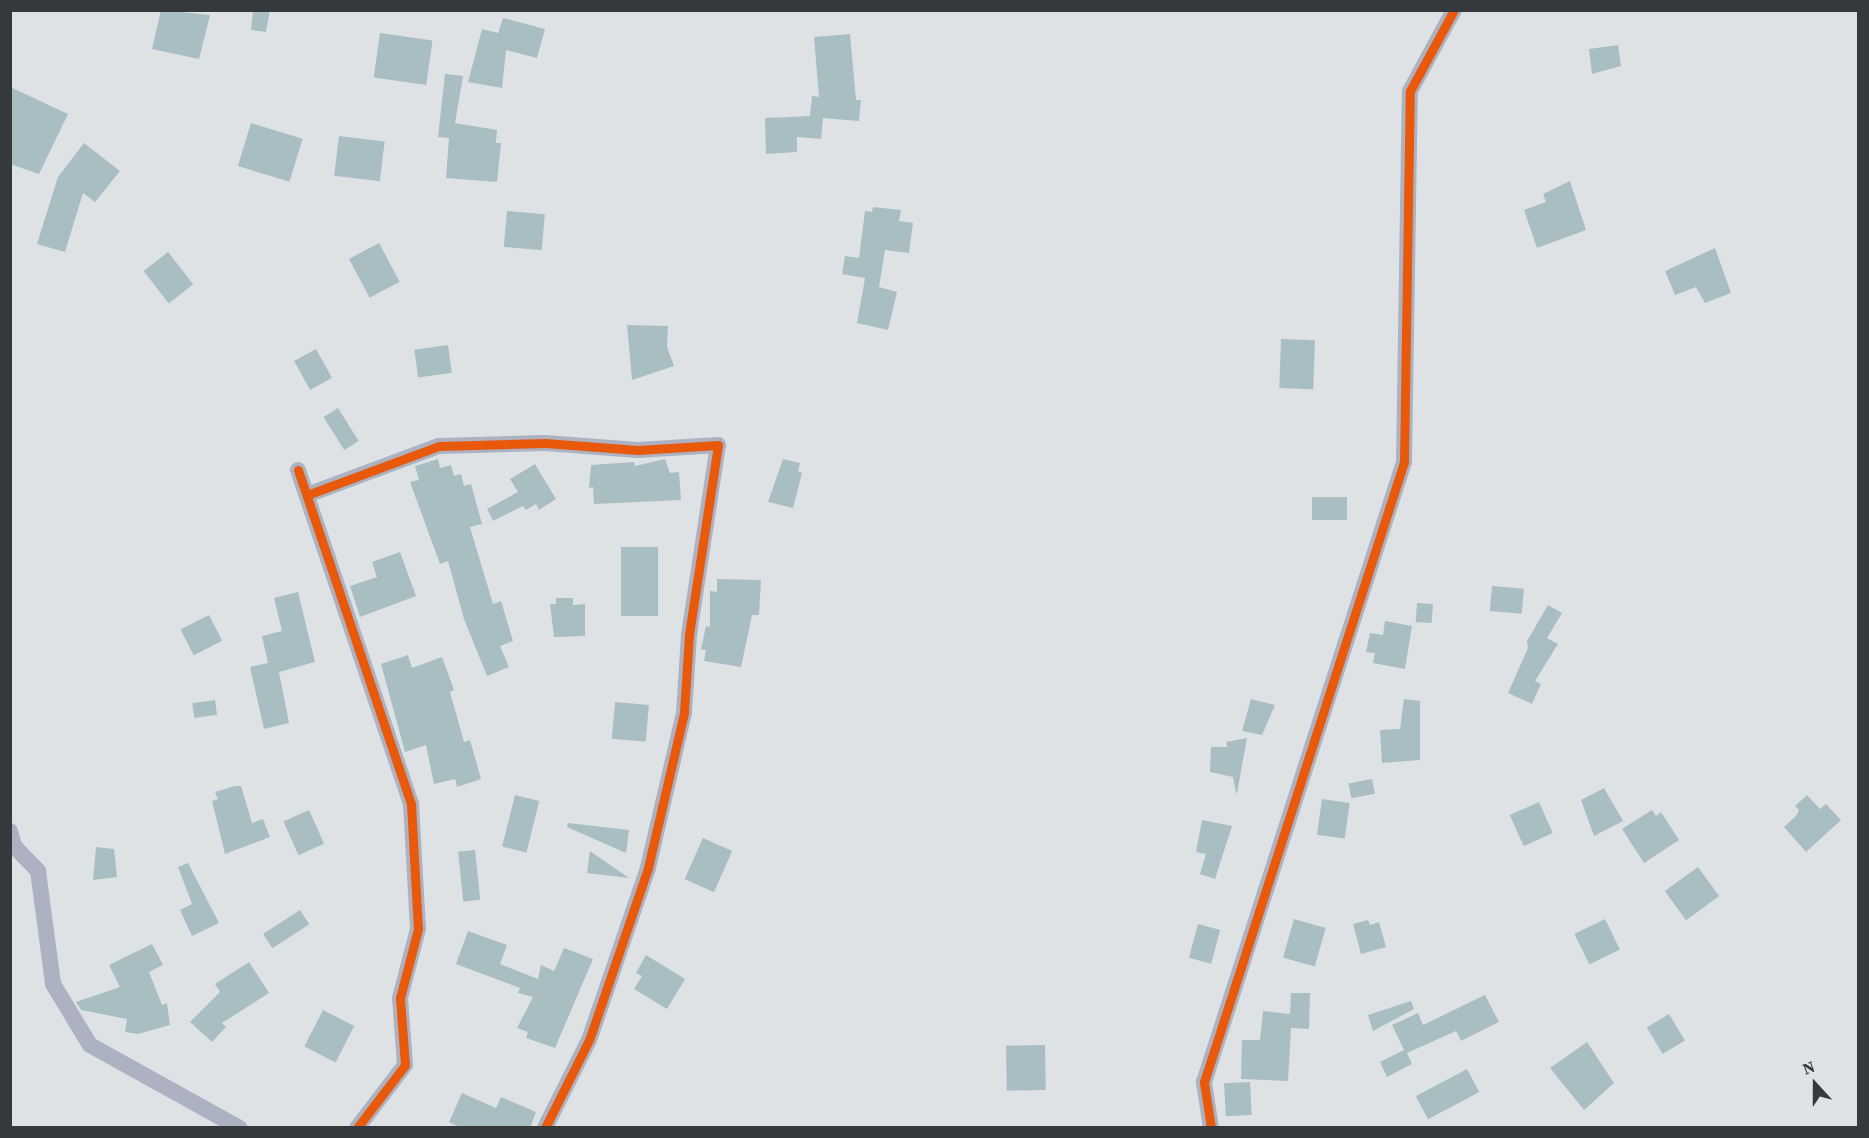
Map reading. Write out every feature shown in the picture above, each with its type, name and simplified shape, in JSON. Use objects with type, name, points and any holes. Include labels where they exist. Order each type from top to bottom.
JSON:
[{"type":"street","points":[[1211,1128],[1204,1082],[1404,462],[1410,92],[1454,10]]},
{"type":"street","points":[[307,495],[439,446],[545,442],[638,450],[718,445],[689,635],[684,713],[648,868],[589,1040],[545,1128]]},
{"type":"street","points":[[298,470],[411,804],[418,929],[400,998],[405,1065],[357,1128]]},
{"type":"street","points":[[10,831],[14,846],[38,871],[53,984],[90,1045],[240,1128]]},
{"type":"building","points":[[161,10],[210,15],[199,59],[152,49]]},
{"type":"building","points":[[253,10],[270,10],[266,32],[251,30]]},
{"type":"building","points":[[503,18],[545,29],[537,58],[506,50],[502,88],[468,82],[482,29],[498,33]]},
{"type":"building","points":[[380,33],[432,40],[426,85],[374,78]]},
{"type":"building","points":[[850,34],[856,100],[861,100],[859,121],[823,118],[821,139],[797,137],[797,152],[766,154],[765,118],[810,116],[812,96],[819,97],[814,37]]},
{"type":"building","points":[[1618,45],[1621,66],[1592,74],[1589,49]]},
{"type":"building","points":[[445,74],[463,76],[455,123],[497,130],[496,143],[501,143],[497,182],[446,178],[449,138],[438,137]]},
{"type":"building","points":[[10,87],[68,114],[39,174],[10,164]]},
{"type":"building","points":[[251,123],[303,139],[289,182],[238,166]]},
{"type":"building","points":[[339,136],[385,142],[380,181],[334,176]]},
{"type":"building","points":[[84,143],[120,171],[95,202],[83,193],[65,252],[37,244],[58,177]]},
{"type":"building","points":[[1570,181],[1586,230],[1537,248],[1524,210],[1546,202],[1543,194]]},
{"type":"building","points":[[873,207],[901,210],[899,221],[913,223],[909,253],[885,250],[879,287],[897,292],[888,330],[857,323],[865,278],[842,274],[845,256],[859,258],[865,211],[872,212]]},
{"type":"building","points":[[507,211],[545,214],[542,250],[504,247]]},
{"type":"building","points":[[379,243],[400,282],[370,298],[349,259]]},
{"type":"building","points":[[1715,248],[1731,293],[1705,303],[1696,287],[1675,295],[1665,271]]},
{"type":"building","points":[[168,252],[193,284],[169,303],[144,271]]},
{"type":"building","points":[[627,325],[668,326],[667,347],[674,366],[632,380]]},
{"type":"building","points":[[1281,339],[1315,340],[1313,389],[1279,388]]},
{"type":"building","points":[[448,345],[452,373],[418,377],[414,350]]},
{"type":"building","points":[[316,349],[332,378],[310,390],[294,361]]},
{"type":"building","points":[[338,408],[359,441],[344,450],[324,417]]},
{"type":"building","points":[[438,459],[440,468],[451,465],[454,476],[461,474],[464,486],[471,484],[482,524],[470,527],[493,604],[501,601],[513,641],[500,646],[509,667],[487,676],[464,619],[448,561],[440,564],[410,482],[419,480],[415,466]]},
{"type":"building","points":[[665,459],[670,473],[679,472],[681,500],[594,504],[593,487],[589,488],[591,465],[634,462],[635,466]]},
{"type":"building","points":[[783,459],[800,463],[798,471],[802,473],[793,508],[768,502]]},
{"type":"building","points":[[535,464],[556,499],[539,510],[536,504],[526,510],[523,506],[493,521],[487,509],[518,492],[510,479]]},
{"type":"building","points":[[1312,497],[1347,497],[1347,520],[1312,520]]},
{"type":"building","points":[[621,547],[658,547],[658,616],[621,616]]},
{"type":"building","points":[[400,552],[416,596],[360,617],[350,586],[377,577],[372,562]]},
{"type":"building","points":[[717,579],[761,580],[759,615],[752,615],[741,667],[704,661],[706,650],[701,649],[706,626],[710,627],[710,591],[717,592]]},
{"type":"building","points":[[1492,586],[1524,589],[1522,614],[1490,611]]},
{"type":"building","points":[[298,592],[315,662],[279,672],[289,723],[264,729],[250,667],[268,663],[262,636],[282,631],[274,598]]},
{"type":"building","points":[[556,598],[573,598],[573,605],[585,604],[585,636],[554,637],[550,604],[556,604]]},
{"type":"building","points":[[1417,603],[1433,604],[1432,623],[1416,622]]},
{"type":"building","points":[[1548,605],[1562,613],[1547,638],[1558,644],[1535,681],[1541,684],[1532,704],[1508,693],[1528,648],[1527,641]]},
{"type":"building","points":[[209,615],[222,641],[194,655],[180,630]]},
{"type":"building","points":[[1385,621],[1412,626],[1405,669],[1373,663],[1375,653],[1366,652],[1370,633],[1383,635]]},
{"type":"building","points":[[408,655],[412,668],[442,657],[454,690],[450,692],[464,742],[470,740],[481,779],[457,787],[455,779],[434,784],[426,745],[405,752],[381,664]]},
{"type":"building","points":[[1251,699],[1275,705],[1262,735],[1242,731]]},
{"type":"building","points":[[1404,699],[1420,701],[1420,760],[1382,763],[1380,730],[1400,729]]},
{"type":"building","points":[[215,700],[217,715],[194,718],[192,703]]},
{"type":"building","points":[[615,702],[649,705],[646,742],[612,739]]},
{"type":"building","points":[[1247,738],[1236,793],[1233,777],[1210,772],[1211,747],[1227,747],[1226,742]]},
{"type":"building","points":[[1372,779],[1375,794],[1351,798],[1348,784]]},
{"type":"building","points":[[241,786],[252,823],[263,819],[270,837],[225,854],[212,801],[218,799],[215,792]]},
{"type":"building","points":[[1604,788],[1623,821],[1594,836],[1581,800]]},
{"type":"building","points":[[515,795],[539,801],[526,852],[502,846]]},
{"type":"building","points":[[1807,795],[1820,809],[1826,804],[1841,820],[1806,852],[1784,827],[1796,816],[1799,810],[1795,806]]},
{"type":"building","points":[[1322,799],[1350,803],[1345,839],[1317,835]]},
{"type":"building","points":[[1539,802],[1553,833],[1524,846],[1510,815]]},
{"type":"building","points":[[309,810],[324,844],[298,855],[283,821]]},
{"type":"building","points":[[1652,810],[1656,816],[1661,812],[1679,840],[1644,863],[1622,829]]},
{"type":"building","points":[[1202,820],[1232,826],[1215,879],[1200,874],[1206,854],[1196,852]]},
{"type":"building","points":[[568,823],[629,830],[626,853],[567,827]]},
{"type":"building","points":[[703,838],[732,851],[714,892],[685,879]]},
{"type":"building","points":[[96,847],[114,849],[117,877],[93,880]]},
{"type":"building","points":[[475,850],[480,900],[463,902],[458,852]]},
{"type":"building","points":[[590,851],[629,878],[587,873]]},
{"type":"building","points":[[188,863],[219,923],[192,936],[180,910],[192,904],[178,867]]},
{"type":"building","points":[[1698,867],[1719,896],[1686,920],[1665,891]]},
{"type":"building","points":[[300,910],[309,924],[272,948],[263,934]]},
{"type":"building","points":[[1294,919],[1326,928],[1315,967],[1283,957]]},
{"type":"building","points":[[1605,919],[1620,950],[1589,964],[1574,934]]},
{"type":"building","points":[[1368,920],[1370,925],[1379,922],[1386,947],[1361,954],[1353,924]]},
{"type":"building","points":[[1198,924],[1220,930],[1211,964],[1189,958]]},
{"type":"building","points":[[468,931],[507,945],[500,964],[538,979],[541,965],[554,971],[564,948],[593,959],[555,1048],[526,1038],[528,1032],[517,1028],[533,997],[518,993],[520,988],[456,964]]},
{"type":"building","points":[[152,944],[163,965],[149,972],[162,1005],[167,1003],[170,1025],[138,1034],[125,1032],[127,1019],[81,1010],[76,1002],[120,987],[109,965]]},
{"type":"building","points":[[646,955],[685,979],[667,1009],[634,989],[642,976],[636,973]]},
{"type":"building","points":[[249,962],[269,993],[222,1023],[226,1027],[212,1042],[190,1022],[220,992],[215,984]]},
{"type":"building","points":[[1291,993],[1310,993],[1309,1029],[1291,1028],[1288,1081],[1241,1079],[1242,1040],[1260,1040],[1263,1011],[1290,1014]]},
{"type":"building","points":[[1485,995],[1499,1022],[1461,1041],[1456,1031],[1407,1053],[1412,1064],[1387,1077],[1380,1062],[1404,1050],[1392,1025],[1418,1013],[1423,1025]]},
{"type":"building","points":[[1411,1001],[1414,1009],[1373,1031],[1368,1015]]},
{"type":"building","points":[[323,1010],[354,1026],[336,1062],[304,1047]]},
{"type":"building","points":[[1669,1014],[1685,1041],[1663,1054],[1647,1027]]},
{"type":"building","points":[[1587,1042],[1614,1083],[1584,1110],[1550,1068]]},
{"type":"building","points":[[1045,1045],[1046,1090],[1007,1091],[1006,1046]]},
{"type":"building","points":[[1467,1069],[1479,1092],[1428,1119],[1416,1096]]},
{"type":"building","points":[[1250,1082],[1252,1115],[1226,1116],[1224,1083]]},
{"type":"building","points":[[462,1093],[496,1108],[501,1097],[536,1112],[530,1128],[461,1128],[449,1122]]},
{"type":"cycle path","points":[[1211,1128],[1204,1082],[1404,462],[1410,91],[1454,10]]},
{"type":"cycle path","points":[[307,495],[439,446],[545,443],[638,450],[718,445],[689,635],[684,713],[648,868],[589,1040],[545,1128]]},
{"type":"cycle path","points":[[298,470],[411,804],[418,929],[400,998],[405,1065],[357,1128]]}]
